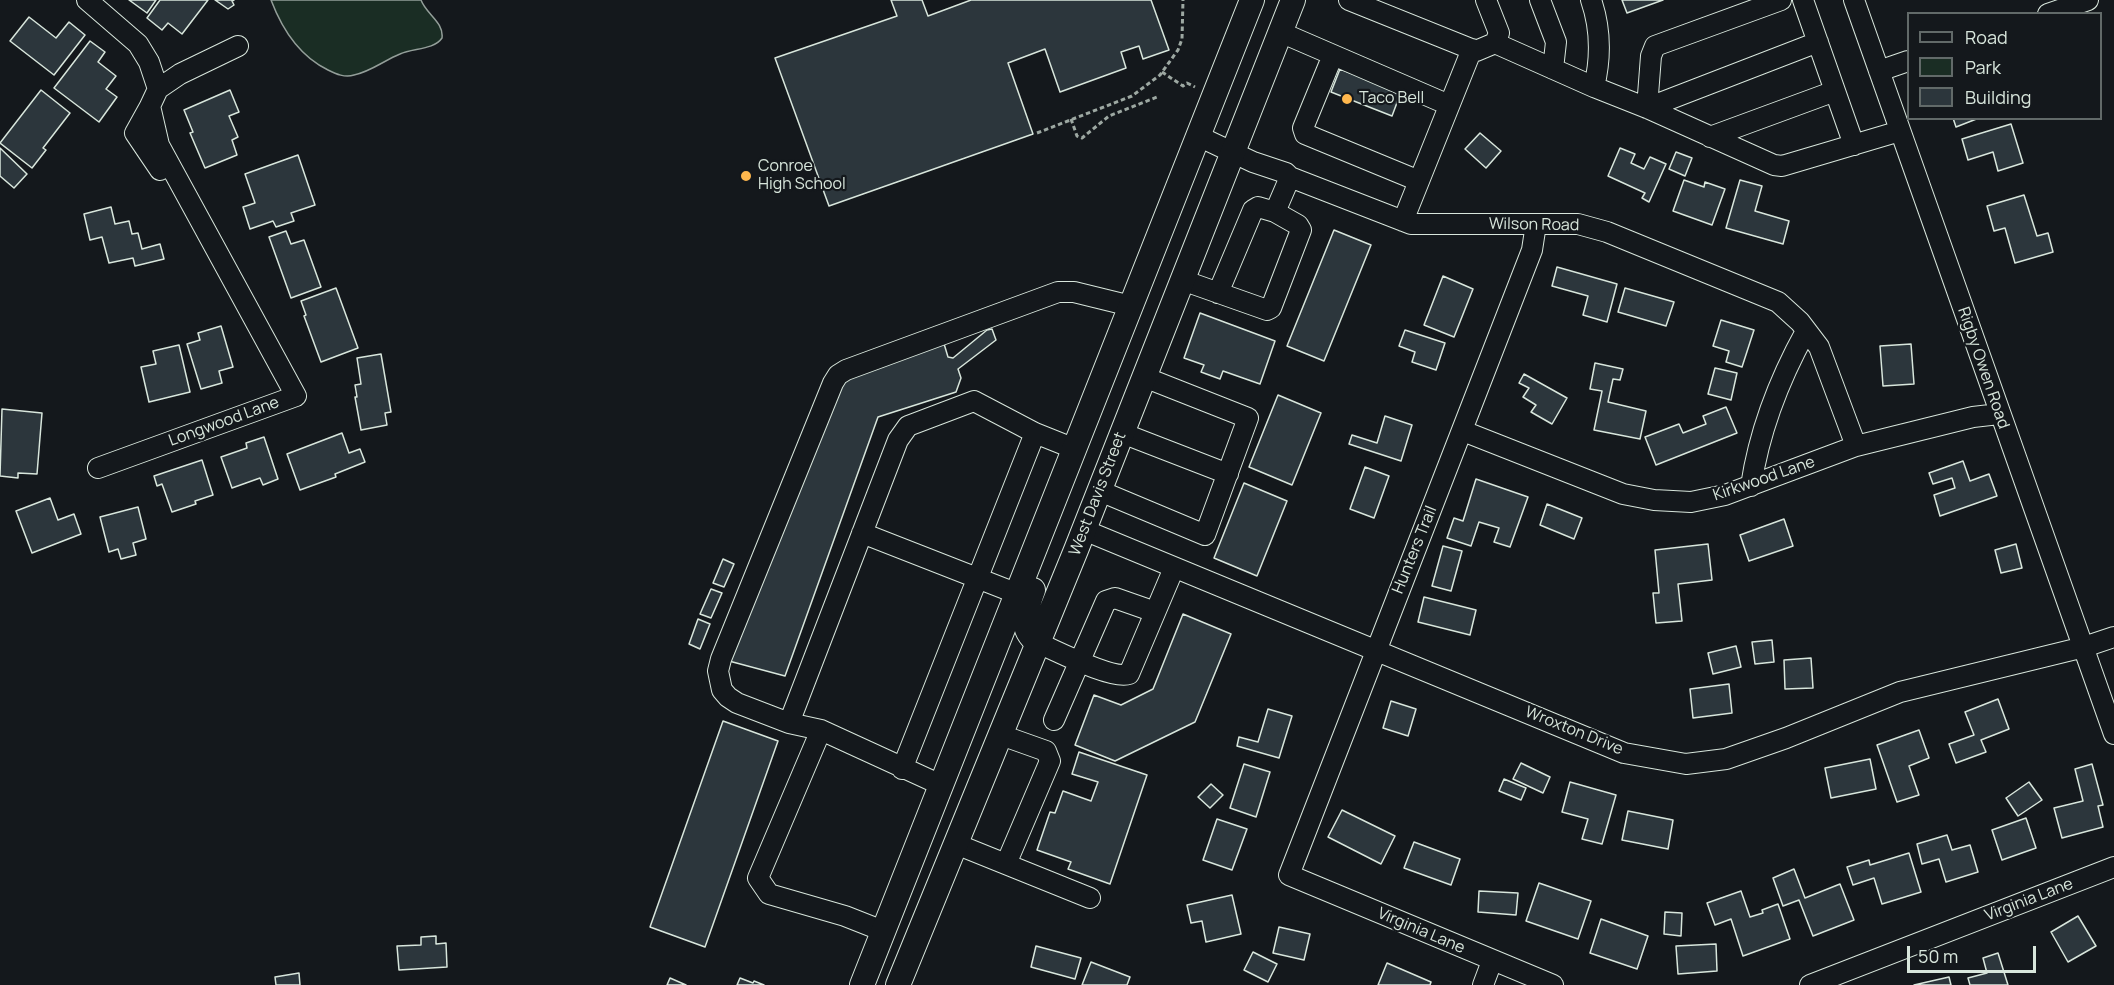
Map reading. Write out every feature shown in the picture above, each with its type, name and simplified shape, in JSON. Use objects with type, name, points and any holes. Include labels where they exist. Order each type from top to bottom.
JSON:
[{"type":"main road","points":[[862,985],[1252,0]]},
{"type":"main road","name":"West Davis Street","points":[[902,975],[1100,491],[1293,0]]},
{"type":"main road","points":[[1038,643],[1026,629],[1026,609],[1093,439],[1092,406]]},
{"type":"main road","points":[[902,975],[906,934],[954,809],[952,796],[942,785]]},
{"type":"street","name":"Longwood Lane","points":[[87,0],[138,44],[149,62],[159,145],[296,396],[98,468]]},
{"type":"street","points":[[1355,1],[1476,51],[1495,43],[1499,33],[1486,0]]},
{"type":"street","points":[[1540,0],[1556,42],[1553,69]]},
{"type":"street","points":[[1591,0],[1599,34],[1600,53],[1594,87]]},
{"type":"street","points":[[1647,108],[1651,56],[1655,46],[1781,0]]},
{"type":"street","points":[[1803,0],[1854,145]]},
{"type":"street","name":"Rigby Owen Road","points":[[1854,0],[2114,734]]},
{"type":"street","points":[[2054,12],[2088,0]]},
{"type":"street","points":[[1280,32],[1449,105]]},
{"type":"street","points":[[1647,108],[1818,42]]},
{"type":"street","points":[[1495,43],[1774,165],[1782,166],[1900,131]]},
{"type":"street","points":[[154,98],[180,74],[238,46]]},
{"type":"street","points":[[1403,221],[1472,49]]},
{"type":"street","points":[[1333,55],[1303,128],[1305,134],[1419,181]]},
{"type":"street","points":[[1879,71],[1907,61]]},
{"type":"street","points":[[1710,137],[1835,91]]},
{"type":"street","name":"Wilson Road","points":[[1198,136],[1252,162],[1286,173],[1290,177],[1411,224],[1578,224],[1607,232],[1778,302],[1800,322],[1819,347],[1856,446]]},
{"type":"street","points":[[1275,212],[1290,177]]},
{"type":"street","points":[[1182,280],[1218,293],[1267,310],[1271,308],[1301,230],[1298,225],[1275,212],[1258,207],[1253,210],[1218,293]]},
{"type":"street","name":"Hunters Trail","points":[[1289,875],[1532,250],[1536,224]]},
{"type":"street","points":[[942,785],[902,769],[821,730],[789,723],[737,703],[722,690],[718,672],[721,658],[838,375],[1058,292],[1074,292],[1131,306]]},
{"type":"street","points":[[1751,486],[1755,460],[1787,366],[1806,331]]},
{"type":"street","points":[[1100,491],[1205,535],[1248,418],[1144,377]]},
{"type":"street","points":[[789,723],[898,440],[908,426],[974,401],[1035,433],[1075,449]]},
{"type":"street","name":"Kirkwood Lane","points":[[1463,431],[1623,494],[1654,500],[1691,502],[1725,495],[1856,446],[1973,417],[1999,414]]},
{"type":"street","points":[[902,769],[1035,433]]},
{"type":"street","points":[[1122,433],[1228,474]]},
{"type":"street","name":"Wroxton Drive","points":[[1084,530],[1624,753],[1686,764],[1726,759],[1786,738],[1900,692],[2084,647],[2114,637]]},
{"type":"street","points":[[862,533],[1018,594]]},
{"type":"street","points":[[1038,643],[1079,662],[1122,676],[1129,674],[1174,568]]},
{"type":"street","points":[[1054,720],[1106,601],[1115,598],[1155,612]]},
{"type":"street","points":[[821,730],[758,878],[769,894],[845,916],[883,931]]},
{"type":"street","points":[[1001,735],[1046,751],[1050,760],[1006,864]]},
{"type":"street","points":[[956,844],[1090,898]]},
{"type":"street","name":"Virginia Lane","points":[[1810,985],[2114,867]]},
{"type":"street","name":"Virginia Lane","points":[[1289,875],[1553,985]]},
{"type":"street","points":[[1483,985],[1492,961]]},
{"type":"path","points":[[1037,133],[1132,96],[1162,72],[1178,50],[1182,39],[1183,0]]},
{"type":"path","points":[[1162,72],[1183,87],[1187,83],[1195,87],[1192,93]]},
{"type":"path","points":[[1071,119],[1077,136],[1082,138],[1109,116],[1157,97]]},
{"type":"green space","points":[[271,0],[421,0],[438,23],[442,38],[434,45],[405,52],[372,69],[351,76],[341,75],[318,64],[300,49],[280,21]]},
{"type":"building","points":[[129,0],[156,0],[147,13]]},
{"type":"building","points":[[160,0],[208,0],[182,34],[168,23],[162,30],[147,18]]},
{"type":"building","points":[[215,0],[234,0],[232,1],[234,5],[228,9]]},
{"type":"building","name":"Conroe High School","points":[[891,0],[922,0],[928,16],[971,0],[1151,0],[1169,50],[1143,59],[1139,46],[1121,52],[1126,68],[1060,92],[1045,49],[1008,63],[1033,134],[829,206],[775,58],[897,16]]},
{"type":"building","points":[[1622,0],[1663,0],[1627,13]]},
{"type":"building","points":[[29,17],[56,38],[69,22],[85,35],[54,75],[10,41]]},
{"type":"building","points":[[90,41],[105,52],[98,62],[116,76],[106,89],[117,97],[99,122],[54,88]]},
{"type":"building","points":[[1340,69],[1401,92],[1392,116],[1331,92]]},
{"type":"building","points":[[41,90],[70,113],[43,148],[46,150],[32,168],[0,143]]},
{"type":"building","points":[[230,90],[239,112],[229,116],[238,137],[232,140],[237,155],[205,168],[190,133],[193,132],[184,110]]},
{"type":"building","points":[[1954,120],[1974,120],[1956,127]]},
{"type":"building","points":[[2011,124],[2023,163],[1998,171],[1993,152],[1968,160],[1962,139]]},
{"type":"building","points":[[1480,133],[1501,151],[1486,168],[1465,149]]},
{"type":"building","points":[[0,148],[27,174],[14,188],[0,176]]},
{"type":"building","points":[[1620,148],[1635,154],[1631,163],[1644,169],[1650,157],[1666,164],[1649,202],[1642,198],[1645,193],[1608,176]]},
{"type":"building","points":[[1676,152],[1692,158],[1685,176],[1669,169]]},
{"type":"building","points":[[298,155],[315,205],[291,213],[294,221],[276,227],[273,221],[250,229],[243,207],[255,203],[245,174]]},
{"type":"building","points":[[1684,180],[1704,187],[1705,182],[1725,189],[1712,225],[1673,211]]},
{"type":"building","points":[[1740,180],[1762,186],[1755,211],[1789,221],[1783,244],[1726,228]]},
{"type":"building","points":[[2024,195],[2037,236],[2048,233],[2053,252],[2015,263],[2005,228],[1994,231],[1987,206]]},
{"type":"building","points":[[111,207],[115,224],[129,221],[132,234],[138,233],[142,249],[160,244],[164,259],[135,266],[133,258],[109,263],[102,237],[90,240],[84,214]]},
{"type":"building","points":[[1334,230],[1371,245],[1324,361],[1287,346]]},
{"type":"building","points":[[286,231],[291,244],[304,240],[321,287],[291,298],[269,237]]},
{"type":"building","points":[[1557,267],[1617,284],[1607,322],[1583,315],[1588,296],[1552,286]]},
{"type":"building","points":[[1443,276],[1473,289],[1454,337],[1424,325]]},
{"type":"building","points":[[336,288],[358,348],[321,362],[304,316],[306,315],[301,301]]},
{"type":"building","points":[[1625,288],[1674,302],[1666,326],[1618,312]]},
{"type":"building","points":[[1200,313],[1275,341],[1260,384],[1223,371],[1220,379],[1201,372],[1204,365],[1184,358]]},
{"type":"building","points":[[1721,320],[1754,330],[1742,367],[1726,362],[1729,351],[1713,346]]},
{"type":"building","points":[[221,326],[233,367],[219,371],[222,383],[201,389],[187,344],[200,340],[198,333]]},
{"type":"building","points":[[992,329],[996,340],[958,369],[961,378],[956,392],[878,417],[785,676],[729,661],[841,378],[942,337],[948,357],[953,358],[987,330]]},
{"type":"building","points":[[1405,330],[1445,343],[1436,370],[1412,362],[1415,352],[1399,346]]},
{"type":"building","points":[[1911,344],[1914,384],[1883,386],[1880,346]]},
{"type":"building","points":[[179,345],[190,392],[149,402],[141,367],[156,364],[153,351]]},
{"type":"building","points":[[381,354],[391,412],[385,413],[387,425],[361,430],[355,397],[357,397],[355,385],[361,384],[357,358]]},
{"type":"building","points":[[1595,363],[1623,369],[1620,380],[1613,379],[1608,402],[1646,411],[1640,439],[1594,430],[1602,391],[1590,389]]},
{"type":"building","points":[[1715,368],[1737,373],[1731,400],[1708,394]]},
{"type":"building","points":[[1524,374],[1567,398],[1552,424],[1531,412],[1536,405],[1523,397],[1529,388],[1519,383]]},
{"type":"building","points":[[1278,395],[1321,413],[1292,485],[1249,467]]},
{"type":"building","points":[[1726,407],[1737,433],[1656,465],[1645,437],[1679,424],[1683,433],[1706,424],[1703,416]]},
{"type":"building","points":[[2,409],[42,413],[37,474],[18,473],[18,478],[0,476]]},
{"type":"building","points":[[1385,416],[1412,425],[1401,461],[1349,444],[1352,435],[1377,443]]},
{"type":"building","points":[[342,433],[349,453],[360,449],[365,462],[335,474],[336,477],[300,490],[287,454]]},
{"type":"building","points":[[264,437],[278,479],[263,485],[260,478],[232,488],[221,457],[247,448],[246,443]]},
{"type":"building","points":[[202,460],[213,495],[195,501],[196,504],[172,512],[162,484],[157,486],[154,476]]},
{"type":"building","points":[[1963,461],[1970,481],[1989,474],[1997,496],[1940,516],[1934,495],[1955,488],[1952,478],[1933,484],[1929,473]]},
{"type":"building","points":[[1365,467],[1389,476],[1374,518],[1350,509]]},
{"type":"building","points":[[1476,479],[1528,497],[1510,547],[1494,542],[1499,528],[1479,522],[1471,546],[1447,538],[1454,518],[1463,521]]},
{"type":"building","points":[[1244,483],[1287,501],[1257,576],[1214,558]]},
{"type":"building","points":[[50,498],[58,520],[74,514],[81,534],[32,553],[16,511]]},
{"type":"building","points":[[1547,504],[1582,518],[1574,539],[1540,525]]},
{"type":"building","points":[[138,507],[146,539],[133,543],[136,555],[121,559],[118,549],[109,552],[100,517]]},
{"type":"building","points":[[1784,519],[1793,546],[1749,561],[1740,535]]},
{"type":"building","points":[[1708,544],[1712,580],[1678,584],[1682,621],[1656,623],[1653,593],[1659,593],[1655,550]]},
{"type":"building","points":[[2016,544],[2022,568],[2001,573],[1995,550]]},
{"type":"building","points":[[1443,546],[1462,551],[1451,591],[1432,586]]},
{"type":"building","points":[[723,559],[734,564],[724,587],[713,583]]},
{"type":"building","points":[[711,589],[722,593],[711,618],[700,614]]},
{"type":"building","points":[[1424,597],[1476,610],[1470,635],[1418,622]]},
{"type":"building","points":[[1183,614],[1231,634],[1195,722],[1115,761],[1075,745],[1094,695],[1121,705],[1153,689]]},
{"type":"building","points":[[698,619],[710,624],[700,649],[689,644]]},
{"type":"building","points":[[1772,640],[1774,662],[1755,664],[1752,642]]},
{"type":"building","points":[[1736,646],[1741,667],[1713,674],[1708,653]]},
{"type":"building","points":[[1811,658],[1813,688],[1785,689],[1784,660]]},
{"type":"building","points":[[1729,684],[1732,713],[1693,718],[1690,689]]},
{"type":"building","points":[[1998,699],[2009,729],[1981,740],[1986,752],[1956,763],[1949,744],[1974,735],[1965,712]]},
{"type":"building","points":[[1391,701],[1416,709],[1408,736],[1383,728]]},
{"type":"building","points":[[1268,709],[1292,716],[1279,758],[1237,746],[1239,737],[1258,742]]},
{"type":"building","points":[[723,721],[778,741],[705,947],[650,927]]},
{"type":"building","points":[[1919,730],[1929,758],[1909,766],[1919,795],[1897,802],[1877,745]]},
{"type":"building","points":[[1079,752],[1147,775],[1110,884],[1068,869],[1071,862],[1037,850],[1050,812],[1055,813],[1063,791],[1091,801],[1098,782],[1072,774]]},
{"type":"building","points":[[1870,759],[1876,789],[1831,798],[1825,768]]},
{"type":"building","points":[[1521,763],[1550,777],[1543,793],[1513,779]]},
{"type":"building","points":[[1244,764],[1270,772],[1256,817],[1230,808]]},
{"type":"building","points":[[2092,764],[2103,805],[2098,806],[2103,827],[2062,838],[2054,808],[2083,801],[2075,769]]},
{"type":"building","points":[[1504,779],[1526,788],[1521,800],[1499,791]]},
{"type":"building","points":[[1570,782],[1616,795],[1602,844],[1582,839],[1588,819],[1562,812]]},
{"type":"building","points":[[2029,782],[2042,800],[2018,816],[2006,798]]},
{"type":"building","points":[[1211,784],[1223,795],[1210,808],[1198,797]]},
{"type":"building","points":[[1342,810],[1395,836],[1381,864],[1328,837]]},
{"type":"building","points":[[1628,811],[1673,820],[1668,849],[1622,840]]},
{"type":"building","points":[[2026,818],[2036,848],[2002,860],[1992,830]]},
{"type":"building","points":[[1217,819],[1247,829],[1232,870],[1203,860]]},
{"type":"building","points":[[1947,835],[1952,850],[1970,845],[1978,872],[1946,882],[1939,859],[1922,864],[1917,844]]},
{"type":"building","points":[[1414,842],[1460,859],[1451,885],[1404,868]]},
{"type":"building","points":[[1909,853],[1921,892],[1882,904],[1874,878],[1853,885],[1847,867],[1869,860],[1870,865]]},
{"type":"building","points":[[1794,869],[1805,898],[1840,884],[1854,920],[1813,936],[1799,900],[1783,906],[1773,878]]},
{"type":"building","points":[[1539,883],[1591,901],[1578,939],[1526,921]]},
{"type":"building","points":[[1479,891],[1518,893],[1516,915],[1478,912]]},
{"type":"building","points":[[1741,891],[1750,917],[1763,913],[1762,910],[1778,904],[1790,939],[1743,956],[1731,919],[1715,925],[1707,903]]},
{"type":"building","points":[[1232,895],[1241,934],[1206,942],[1202,921],[1191,923],[1187,905]]},
{"type":"building","points":[[1665,912],[1682,913],[1681,936],[1664,934]]},
{"type":"building","points":[[2078,916],[2096,946],[2068,962],[2051,932]]},
{"type":"building","points":[[1601,919],[1648,936],[1637,969],[1590,953]]},
{"type":"building","points":[[1279,927],[1310,934],[1304,960],[1273,953]]},
{"type":"building","points":[[436,936],[436,944],[446,943],[447,967],[399,970],[397,946],[421,945],[421,937]]},
{"type":"building","points":[[1716,944],[1717,971],[1678,974],[1676,946]]},
{"type":"building","points":[[1036,946],[1081,958],[1075,979],[1031,967]]},
{"type":"building","points":[[1253,952],[1277,964],[1268,982],[1244,970]]},
{"type":"building","points":[[1998,953],[2008,985],[1970,985],[1968,978],[1987,973],[1983,958]]},
{"type":"building","points":[[1091,962],[1130,977],[1127,985],[1082,985]]},
{"type":"building","points":[[1387,963],[1431,982],[1430,985],[1378,985]]},
{"type":"building","points":[[299,973],[300,985],[276,985],[275,977]]},
{"type":"building","points":[[1949,977],[1951,985],[1914,985]]},
{"type":"building","points":[[670,978],[686,985],[667,985]]},
{"type":"building","points":[[740,978],[753,983],[754,981],[764,985],[737,985]]},
{"type":"place","name":"Taco Bell","points":[[1347,99]]},
{"type":"place","name":"Conroe High School","points":[[746,176]]}]
